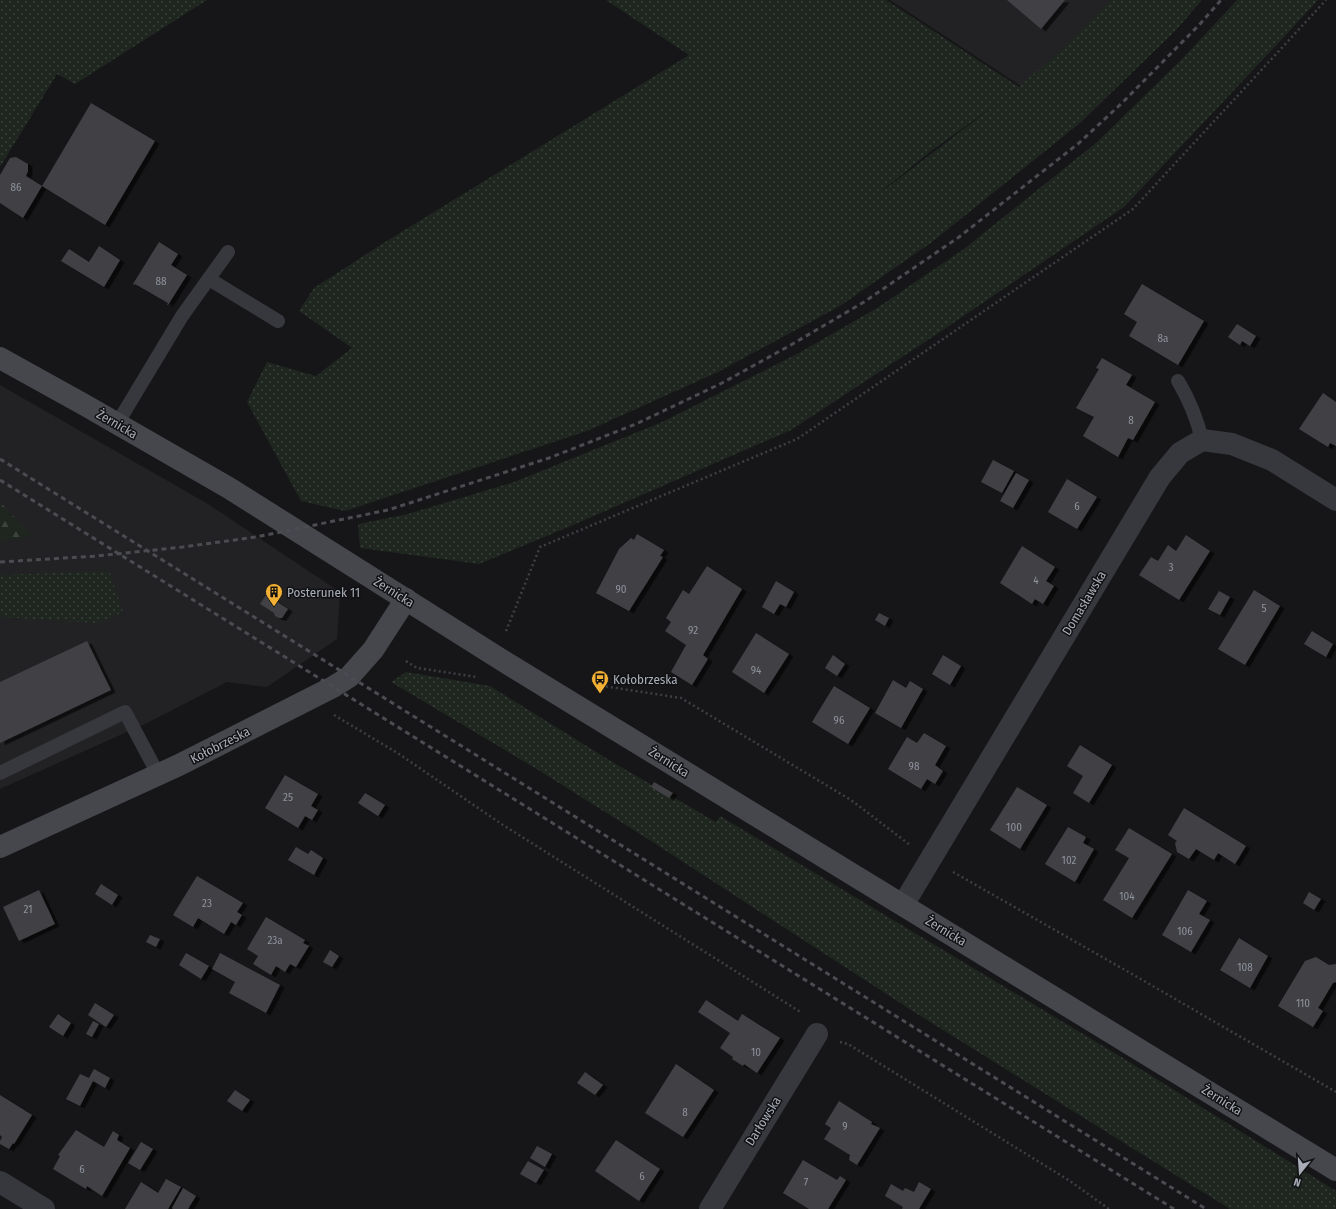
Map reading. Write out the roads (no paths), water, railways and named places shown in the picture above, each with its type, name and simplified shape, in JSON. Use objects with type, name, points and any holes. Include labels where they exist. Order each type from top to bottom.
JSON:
[{"type":"street","name":"Żernicka","points":[[0,358],[229,488],[505,662],[1336,1170]]},
{"type":"street","points":[[1202,440],[1232,444],[1272,460],[1336,500]]},
{"type":"street","name":"Domasławska","points":[[903,906],[1160,477],[1180,453],[1202,440]]},
{"type":"street","name":"Kołobrzeska","points":[[0,847],[196,757],[333,687],[349,677],[374,650],[406,599]]},
{"type":"street","name":"Darłowska","points":[[710,1209],[817,1034]]},
{"type":"street","points":[[0,1182],[44,1209]]},
{"type":"lane","points":[[117,424],[182,316],[228,252]]},
{"type":"lane","points":[[209,279],[278,321]]},
{"type":"lane","points":[[1178,381],[1197,420],[1202,440]]},
{"type":"lane","points":[[0,773],[125,712],[158,774]]},
{"type":"railway","points":[[0,562],[97,556],[183,547],[256,537],[388,510],[549,458],[636,424],[722,383],[789,346],[864,302],[959,237],[1079,143],[1123,102],[1200,24],[1221,0]]},
{"type":"railway","points":[[0,459],[1206,1209]]},
{"type":"railway","points":[[0,480],[1174,1209]]},
{"type":"place","name":"Posterunek 11","points":[[274,607]]},
{"type":"place","name":"Kołobrzeska","points":[[600,694]]}]
